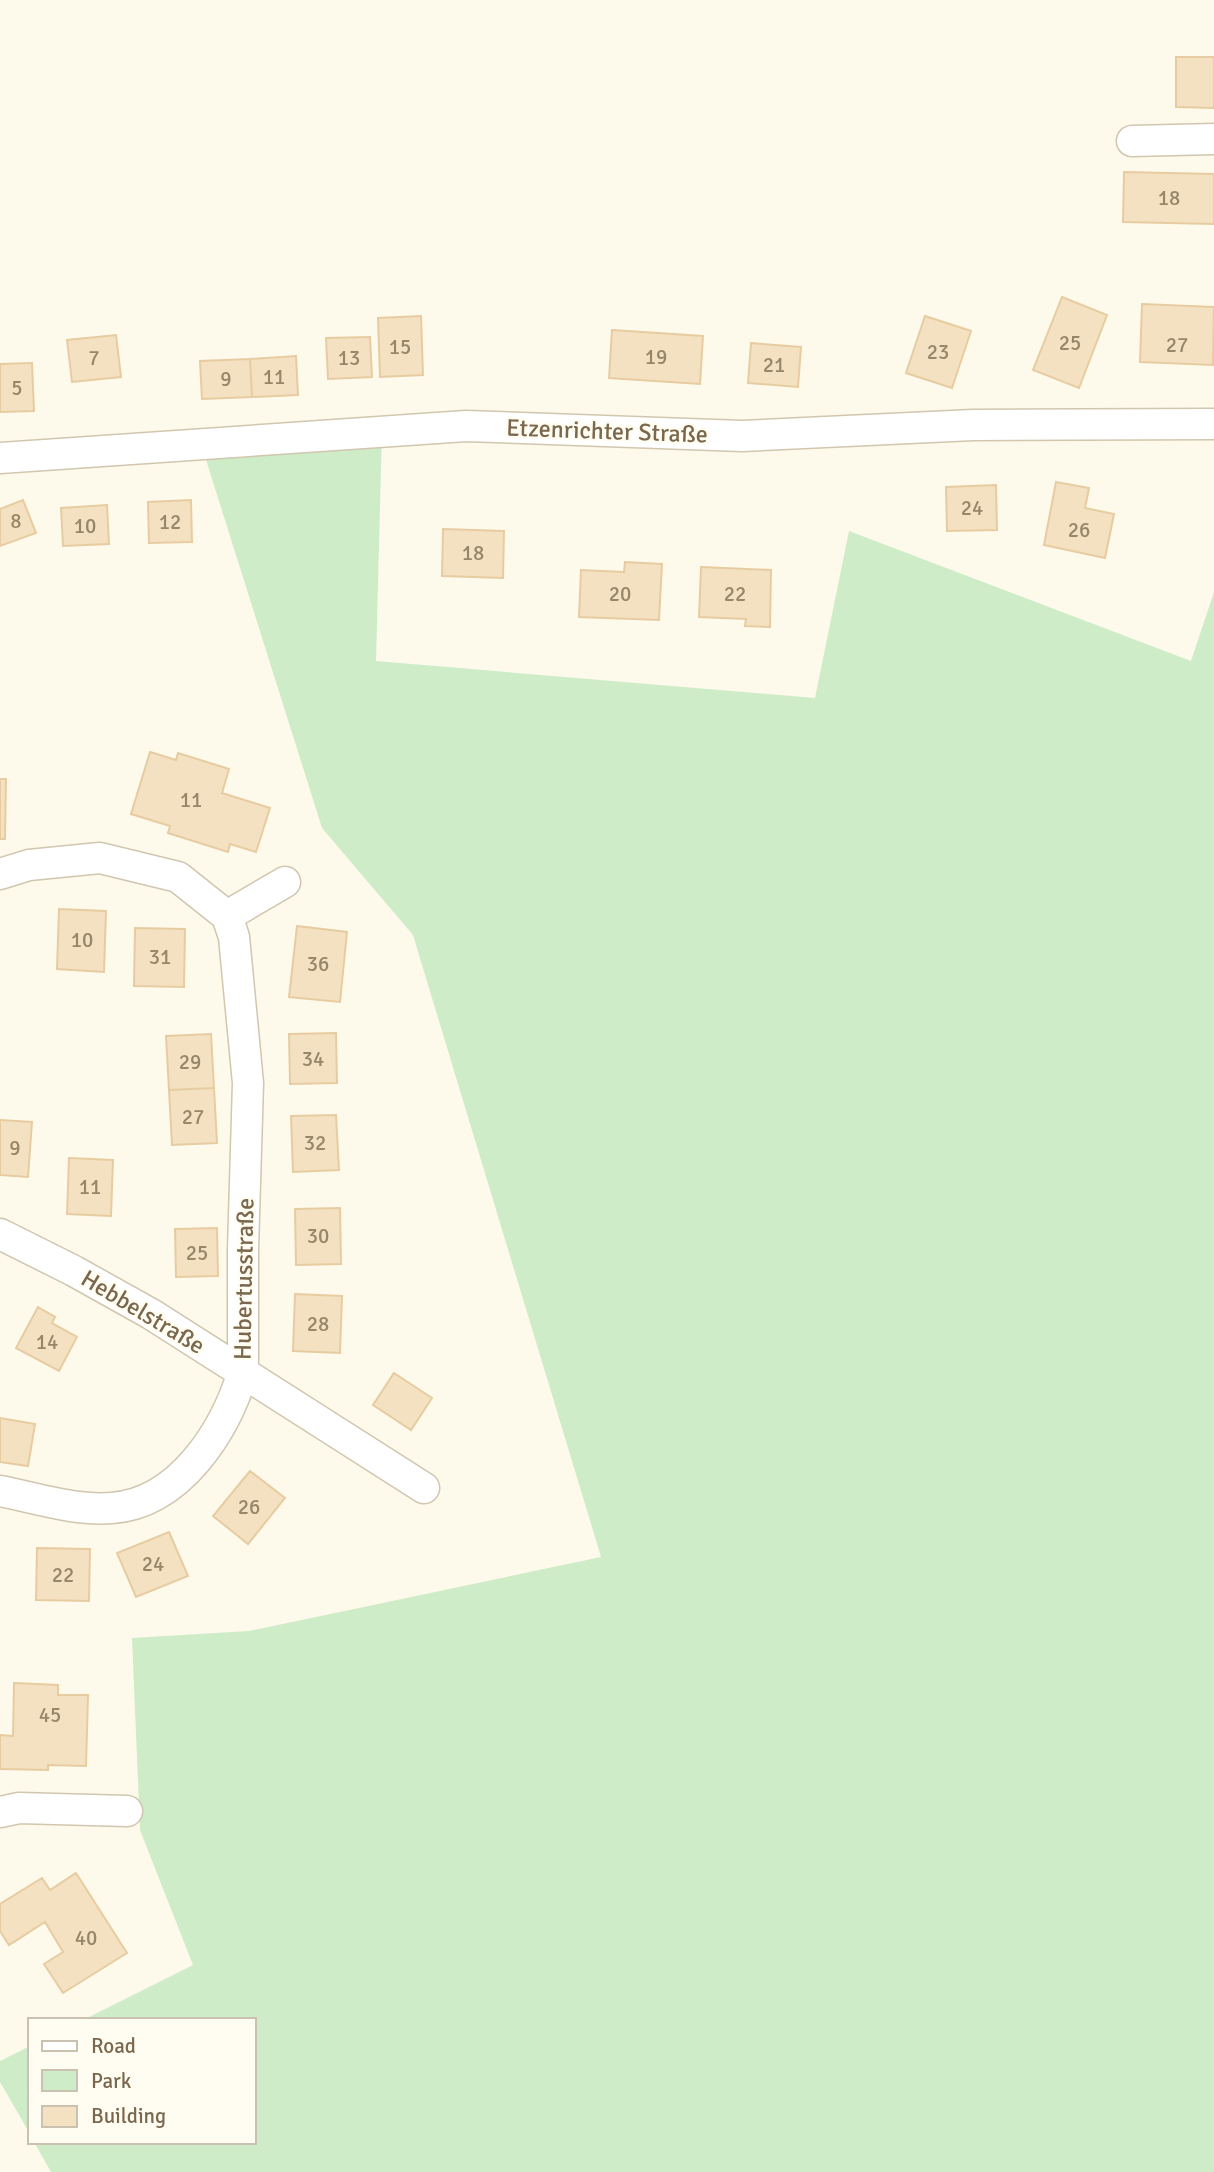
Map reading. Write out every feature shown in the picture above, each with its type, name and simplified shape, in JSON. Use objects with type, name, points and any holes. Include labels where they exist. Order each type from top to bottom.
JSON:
[{"type":"street","points":[[1132,141],[1214,139]]},
{"type":"street","name":"Etzenrichter Straße","points":[[0,458],[466,426],[742,436],[973,425],[1214,424]]},
{"type":"street","points":[[0,874],[29,865],[100,858],[178,877],[227,916],[285,882]]},
{"type":"street","name":"Hubertusstraße","points":[[0,1491],[70,1505],[113,1508],[152,1498],[187,1471],[218,1429],[237,1391],[243,1372],[243,1249],[248,1083],[236,950],[227,916]]},
{"type":"street","name":"Hebbelstraße","points":[[0,1234],[140,1308],[424,1488]]},
{"type":"street","points":[[0,1812],[19,1808],[127,1811]]},
{"type":"green space","points":[[382,431],[376,661],[815,698],[849,531],[1191,661],[1214,592],[1214,2172],[51,2172],[35,2144],[256,2144],[256,2018],[87,2018],[193,1965],[140,1830],[132,1638],[249,1631],[601,1557],[413,935],[322,828],[201,444]]},
{"type":"green space","points":[[28,2047],[28,2131],[0,2082],[0,2061]]},
{"type":"building","points":[[1176,57],[1214,57],[1214,108],[1176,107]]},
{"type":"building","points":[[1124,172],[1214,174],[1214,224],[1123,222]]},
{"type":"building","points":[[1062,297],[1107,315],[1079,388],[1033,370]]},
{"type":"building","points":[[1142,304],[1214,307],[1213,365],[1140,362]]},
{"type":"building","points":[[421,316],[423,375],[380,377],[378,318]]},
{"type":"building","points":[[925,316],[971,331],[952,388],[906,373]]},
{"type":"building","points":[[612,330],[703,336],[700,384],[609,378]]},
{"type":"building","points":[[116,335],[121,377],[72,382],[67,340]]},
{"type":"building","points":[[370,337],[372,377],[328,379],[326,338]]},
{"type":"building","points":[[751,343],[801,347],[798,387],[748,383]]},
{"type":"building","points":[[296,356],[298,395],[252,397],[250,359]]},
{"type":"building","points":[[250,359],[252,397],[202,399],[200,361]]},
{"type":"building","points":[[32,363],[34,411],[0,412],[0,364]]},
{"type":"building","points":[[1056,482],[1089,488],[1085,508],[1114,514],[1105,558],[1044,545]]},
{"type":"building","points":[[996,485],[997,530],[947,531],[946,487]]},
{"type":"building","points":[[23,500],[36,533],[0,546],[0,509]]},
{"type":"building","points":[[191,500],[192,542],[149,543],[148,502]]},
{"type":"building","points":[[107,505],[109,544],[63,546],[61,508]]},
{"type":"building","points":[[443,529],[504,531],[503,578],[442,576]]},
{"type":"building","points":[[625,562],[662,564],[659,620],[579,617],[581,570],[624,572]]},
{"type":"building","points":[[701,567],[771,570],[770,627],[745,626],[746,619],[699,617]]},
{"type":"building","points":[[150,752],[176,760],[178,753],[229,769],[222,793],[270,808],[256,852],[230,844],[228,852],[168,833],[170,826],[131,814]]},
{"type":"building","points":[[0,779],[6,779],[5,839],[0,839]]},
{"type":"building","points":[[59,909],[106,911],[104,972],[57,969]]},
{"type":"building","points":[[297,926],[347,932],[340,1002],[289,997]]},
{"type":"building","points":[[135,928],[185,929],[184,987],[134,986]]},
{"type":"building","points":[[336,1033],[337,1083],[290,1084],[289,1034]]},
{"type":"building","points":[[211,1034],[214,1088],[169,1090],[166,1036]]},
{"type":"building","points":[[214,1088],[217,1143],[172,1145],[169,1090]]},
{"type":"building","points":[[336,1115],[339,1170],[293,1172],[291,1116]]},
{"type":"building","points":[[0,1120],[32,1122],[28,1177],[0,1175]]},
{"type":"building","points":[[69,1158],[113,1160],[111,1216],[67,1214]]},
{"type":"building","points":[[340,1208],[341,1264],[296,1265],[295,1209]]},
{"type":"building","points":[[217,1228],[218,1276],[176,1277],[175,1229]]},
{"type":"building","points":[[295,1294],[342,1296],[340,1353],[293,1351]]},
{"type":"building","points":[[38,1307],[55,1317],[52,1323],[77,1337],[59,1371],[16,1348]]},
{"type":"building","points":[[394,1373],[432,1398],[411,1430],[373,1405]]},
{"type":"building","points":[[0,1418],[35,1424],[28,1466],[0,1462]]},
{"type":"building","points":[[250,1471],[285,1498],[248,1544],[213,1516]]},
{"type":"building","points":[[169,1532],[188,1576],[136,1597],[117,1553]]},
{"type":"building","points":[[37,1548],[90,1549],[89,1601],[36,1600]]},
{"type":"building","points":[[14,1683],[58,1685],[58,1695],[88,1695],[86,1766],[48,1765],[48,1770],[0,1769],[0,1735],[13,1736]]},
{"type":"building","points":[[76,1873],[127,1953],[63,1993],[44,1964],[63,1952],[45,1922],[9,1945],[0,1931],[0,1904],[42,1878],[50,1890]]}]
